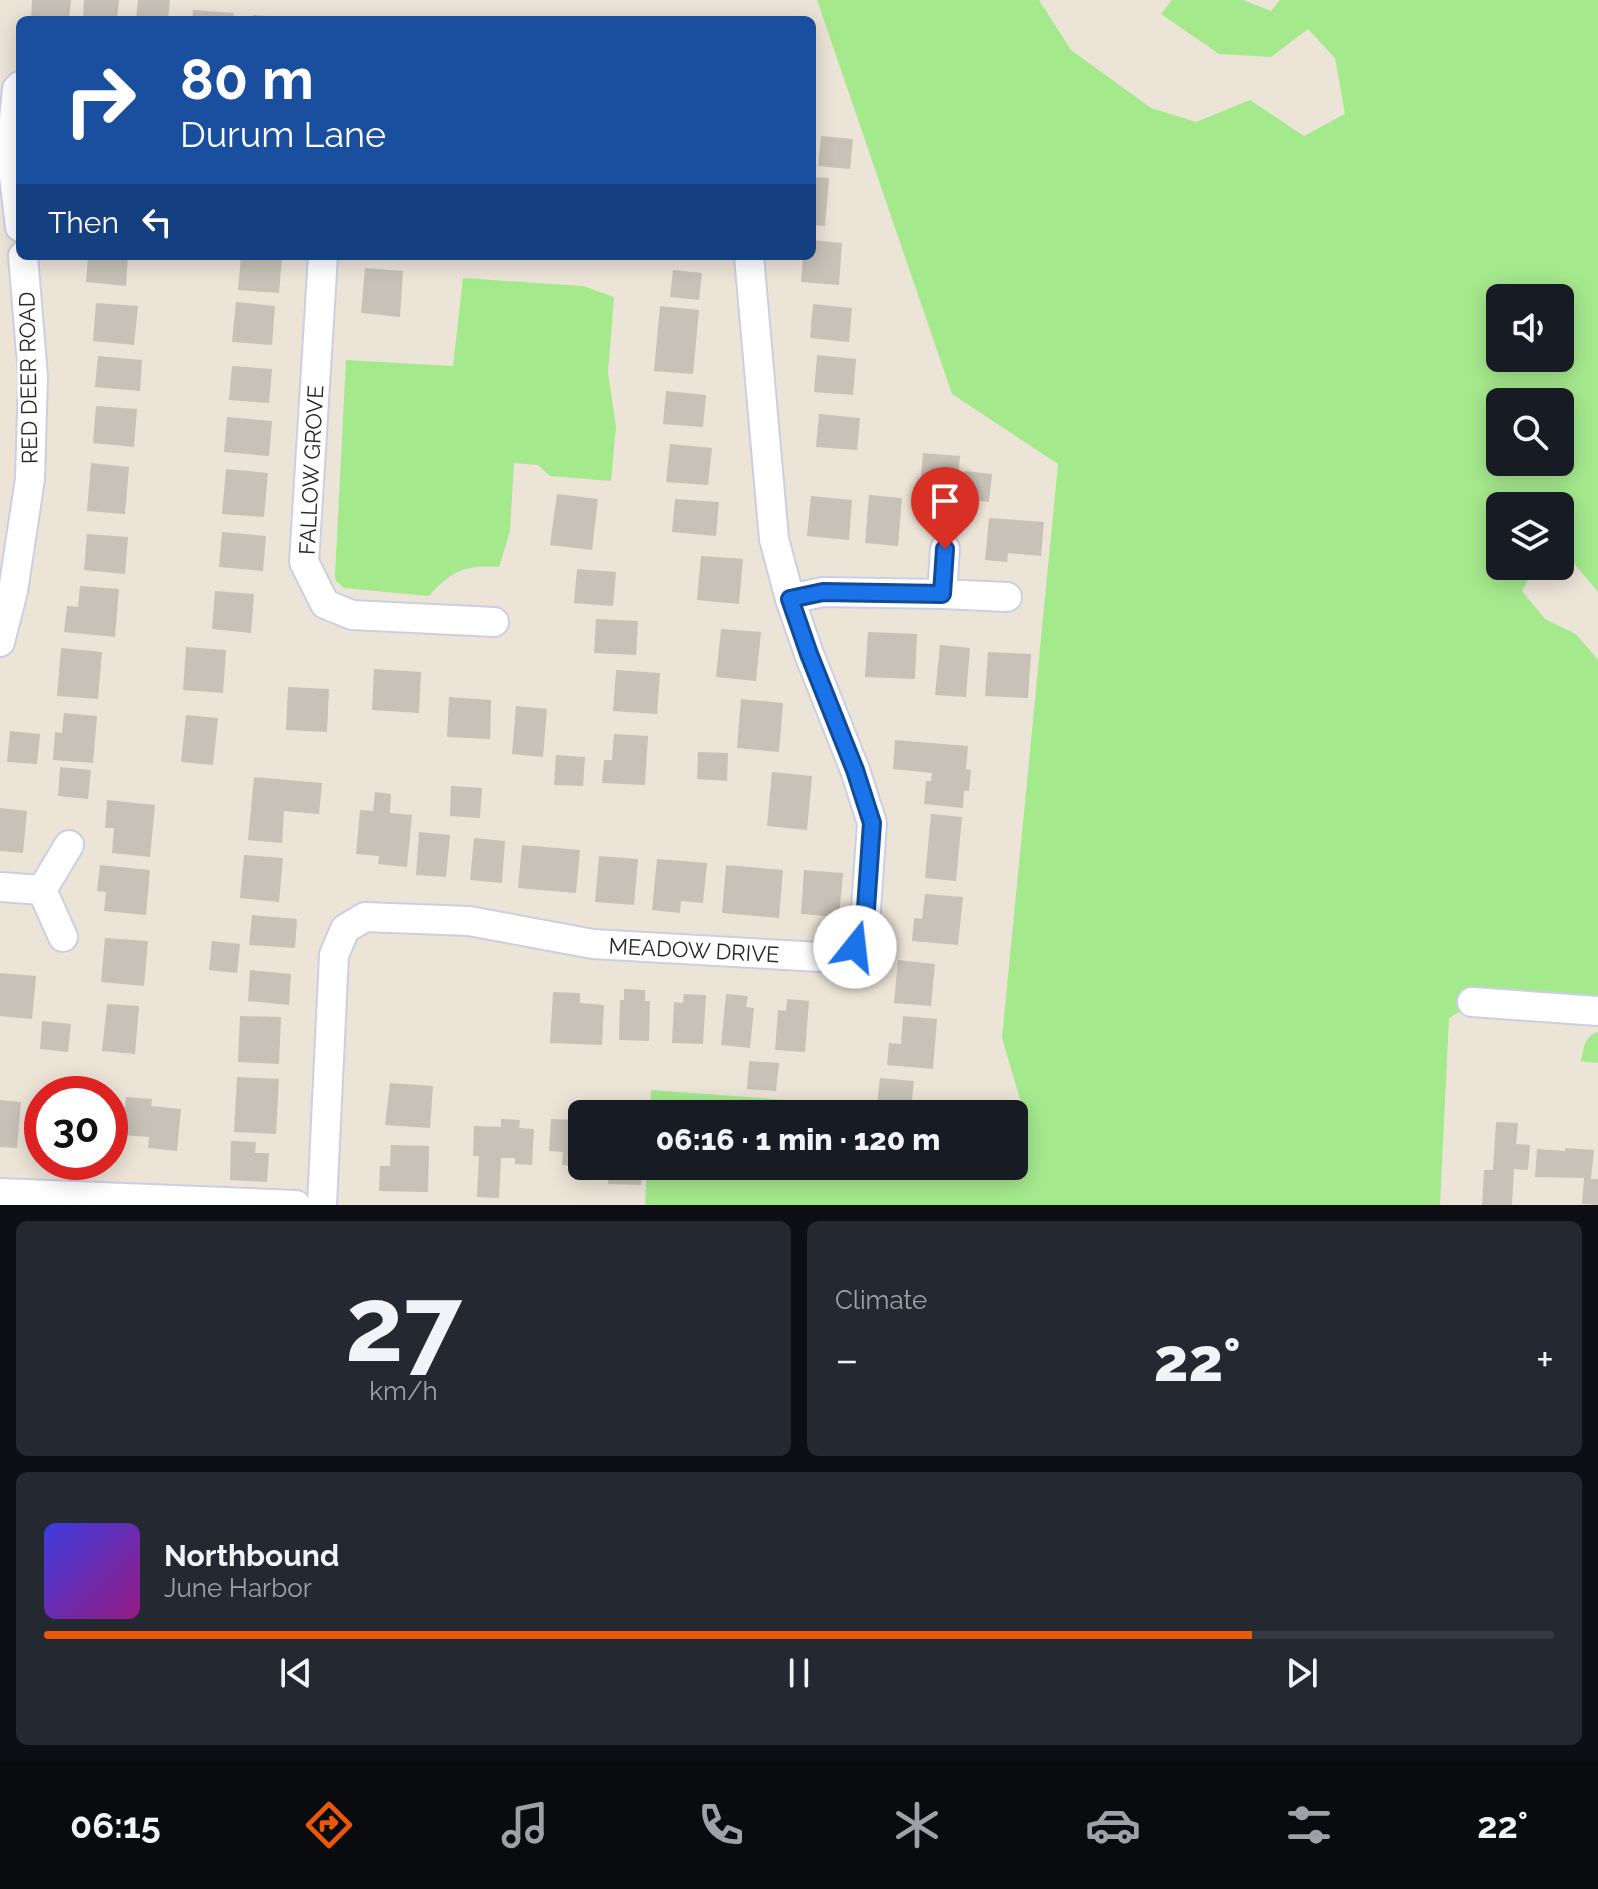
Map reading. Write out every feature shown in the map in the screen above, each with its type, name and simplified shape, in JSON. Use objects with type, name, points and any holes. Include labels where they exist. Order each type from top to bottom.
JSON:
[{"type":"street","points":[[16,99],[11,151],[16,193]]},
{"type":"street","name":"RED DEER ROAD","points":[[0,642],[13,591],[30,479],[33,376],[23,260]]},
{"type":"street","name":"FALLOW GROVE","points":[[323,260],[304,562],[325,604],[352,615],[494,622]]},
{"type":"street","name":"MEADOW DRIVE","points":[[322,1205],[334,955],[345,929],[365,917],[469,921],[593,944],[820,957],[855,947],[865,923],[872,823],[790,599],[774,539],[749,260]]},
{"type":"street","points":[[942,594],[945,549]]},
{"type":"street","points":[[790,599],[823,592],[1007,597]]},
{"type":"street","points":[[42,890],[69,845]]},
{"type":"street","points":[[0,887],[42,890]]},
{"type":"street","points":[[42,890],[63,937]]},
{"type":"street","points":[[1472,1002],[1598,1011]]},
{"type":"street","points":[[0,1193],[296,1205]]},
{"type":"green space","points":[[817,0],[1039,0],[1071,50],[1151,108],[1196,122],[1250,100],[1304,136],[1345,114],[1335,58],[1308,29],[1271,57],[1219,54],[1161,14],[1172,0],[1243,0],[1271,11],[1280,0],[1598,0],[1598,592],[1574,564],[1574,492],[1486,492],[1486,580],[1528,580],[1522,591],[1545,619],[1576,634],[1598,660],[1598,1001],[1482,998],[1449,1018],[1440,1205],[645,1205],[646,1180],[1028,1180],[1028,1100],[1020,1100],[1002,1038],[1058,464],[952,394]]},
{"type":"green space","points":[[463,278],[583,286],[614,297],[608,373],[616,427],[611,481],[550,476],[538,465],[514,463],[510,531],[499,567],[460,571],[445,580],[429,596],[344,588],[336,581],[335,575],[346,360],[453,366]]},
{"type":"green space","points":[[1598,1032],[1598,1063],[1581,1061],[1587,1040]]},
{"type":"green space","points":[[651,1090],[787,1100],[651,1100]]},
{"type":"building","points":[[32,0],[71,0],[69,16],[31,16]]},
{"type":"building","points":[[84,0],[119,0],[117,16],[83,16]]},
{"type":"building","points":[[138,0],[170,0],[168,16],[136,16]]},
{"type":"building","points":[[193,10],[234,13],[234,16],[192,16]]},
{"type":"building","points":[[821,136],[853,139],[850,169],[818,166]]},
{"type":"building","points":[[816,177],[829,178],[825,226],[816,225]]},
{"type":"building","points":[[816,240],[842,243],[839,285],[801,282],[803,260],[816,260]]},
{"type":"building","points":[[88,260],[128,260],[126,286],[86,282]]},
{"type":"building","points":[[241,260],[282,260],[279,293],[238,290]]},
{"type":"building","points":[[365,268],[403,271],[400,317],[361,313]]},
{"type":"building","points":[[673,270],[702,273],[699,300],[670,297]]},
{"type":"building","points":[[236,302],[275,306],[272,345],[232,342]]},
{"type":"building","points":[[96,303],[138,306],[134,345],[93,341]]},
{"type":"building","points":[[813,304],[852,308],[849,342],[810,338]]},
{"type":"building","points":[[660,306],[699,310],[693,374],[654,371]]},
{"type":"building","points":[[817,355],[856,359],[853,395],[814,392]]},
{"type":"building","points":[[98,356],[142,360],[140,391],[95,387]]},
{"type":"building","points":[[232,366],[272,369],[269,403],[229,400]]},
{"type":"building","points":[[666,391],[706,395],[703,427],[663,424]]},
{"type":"building","points":[[96,406],[137,409],[134,447],[93,443]]},
{"type":"building","points":[[819,414],[860,418],[857,450],[816,447]]},
{"type":"building","points":[[227,417],[272,421],[269,456],[224,452]]},
{"type":"building","points":[[670,444],[712,448],[708,485],[666,482]]},
{"type":"building","points":[[923,453],[960,456],[956,503],[919,500]]},
{"type":"building","points":[[91,463],[129,467],[125,514],[87,511]]},
{"type":"building","points":[[226,469],[268,473],[264,517],[222,514]]},
{"type":"building","points":[[965,471],[992,474],[989,502],[963,499]]},
{"type":"building","points":[[557,494],[598,499],[592,550],[550,545]]},
{"type":"building","points":[[869,495],[902,498],[898,546],[865,543]]},
{"type":"building","points":[[811,496],[852,500],[849,540],[807,536]]},
{"type":"building","points":[[675,499],[719,502],[716,536],[672,532]]},
{"type":"building","points":[[989,518],[1044,522],[1041,556],[1008,553],[1007,562],[985,560]]},
{"type":"building","points":[[222,532],[266,536],[263,571],[219,567]]},
{"type":"building","points":[[87,534],[128,537],[125,574],[84,570]]},
{"type":"building","points":[[701,556],[743,559],[739,604],[697,600]]},
{"type":"building","points":[[577,569],[616,572],[613,606],[574,603]]},
{"type":"building","points":[[80,586],[119,589],[115,637],[64,632],[67,606],[78,607]]},
{"type":"building","points":[[215,591],[254,594],[251,633],[212,629]]},
{"type":"building","points":[[596,619],[638,621],[636,655],[594,653]]},
{"type":"building","points":[[721,629],[761,632],[756,681],[716,677]]},
{"type":"building","points":[[868,632],[917,634],[915,679],[865,677]]},
{"type":"building","points":[[940,645],[970,648],[966,697],[935,695]]},
{"type":"building","points":[[186,647],[226,650],[223,693],[183,690]]},
{"type":"building","points":[[61,648],[102,652],[98,699],[57,696]]},
{"type":"building","points":[[988,652],[1031,654],[1028,698],[985,696]]},
{"type":"building","points":[[374,669],[421,672],[419,713],[372,710]]},
{"type":"building","points":[[616,670],[660,673],[657,714],[613,711]]},
{"type":"building","points":[[288,687],[329,689],[327,732],[286,730]]},
{"type":"building","points":[[449,697],[491,700],[490,739],[447,737]]},
{"type":"building","points":[[741,699],[783,703],[779,752],[737,748]]},
{"type":"building","points":[[516,706],[547,709],[543,757],[512,754]]},
{"type":"building","points":[[64,713],[97,716],[93,763],[53,760],[55,732],[62,733]]},
{"type":"building","points":[[186,715],[218,718],[213,765],[181,762]]},
{"type":"building","points":[[10,731],[40,734],[37,764],[7,762]]},
{"type":"building","points":[[614,734],[648,736],[645,785],[602,783],[604,760],[612,760]]},
{"type":"building","points":[[895,740],[968,746],[966,769],[971,770],[969,791],[964,791],[963,808],[924,804],[926,781],[931,781],[932,773],[893,769]]},
{"type":"building","points":[[698,752],[728,753],[727,781],[697,779]]},
{"type":"building","points":[[556,755],[585,757],[583,786],[554,785]]},
{"type":"building","points":[[60,767],[91,770],[88,799],[58,796]]},
{"type":"building","points":[[772,772],[812,776],[807,830],[767,826]]},
{"type":"building","points":[[254,777],[322,783],[319,814],[284,811],[282,843],[248,840]]},
{"type":"building","points":[[451,786],[482,788],[480,818],[450,816]]},
{"type":"building","points":[[375,792],[391,794],[390,813],[412,815],[407,867],[378,864],[379,856],[356,854],[360,810],[373,811]]},
{"type":"building","points":[[107,800],[155,805],[150,857],[112,853],[114,828],[105,828]]},
{"type":"building","points":[[0,808],[27,811],[23,853],[0,851]]},
{"type":"building","points":[[931,814],[962,817],[956,881],[925,878]]},
{"type":"building","points":[[419,832],[450,835],[446,877],[416,875]]},
{"type":"building","points":[[474,838],[505,841],[502,883],[470,880]]},
{"type":"building","points":[[522,845],[580,850],[576,893],[518,888]]},
{"type":"building","points":[[244,855],[283,858],[279,902],[240,898]]},
{"type":"building","points":[[599,856],[638,859],[634,905],[595,902]]},
{"type":"building","points":[[657,859],[707,863],[703,903],[681,901],[680,913],[652,910]]},
{"type":"building","points":[[100,865],[150,870],[146,915],[104,911],[106,892],[97,891]]},
{"type":"building","points":[[726,865],[783,870],[779,918],[722,913]]},
{"type":"building","points":[[804,870],[843,873],[839,917],[801,914]]},
{"type":"building","points":[[925,894],[963,897],[958,945],[912,941],[914,918],[922,919]]},
{"type":"building","points":[[252,915],[297,919],[295,948],[249,945]]},
{"type":"building","points":[[105,938],[148,941],[144,986],[101,982]]},
{"type":"building","points":[[212,941],[240,944],[237,973],[209,970]]},
{"type":"building","points":[[898,960],[935,964],[931,1006],[894,1003]]},
{"type":"building","points":[[250,970],[291,974],[289,1005],[248,1001]]},
{"type":"building","points":[[0,973],[36,976],[32,1019],[0,1016]]},
{"type":"building","points":[[624,989],[645,990],[645,1001],[650,1001],[649,1041],[619,1040],[620,1000],[624,1000]]},
{"type":"building","points":[[553,992],[580,993],[580,1003],[604,1005],[602,1045],[550,1043]]},
{"type":"building","points":[[684,994],[706,995],[703,1044],[672,1043],[674,1002],[683,1003]]},
{"type":"building","points":[[726,994],[748,996],[746,1007],[754,1008],[750,1048],[721,1045]]},
{"type":"building","points":[[787,999],[809,1001],[805,1052],[775,1050],[778,1010],[786,1011]]},
{"type":"building","points":[[107,1004],[139,1006],[135,1054],[102,1051]]},
{"type":"building","points":[[240,1016],[281,1017],[279,1064],[238,1062]]},
{"type":"building","points":[[903,1016],[937,1019],[933,1069],[887,1065],[889,1043],[901,1044]]},
{"type":"building","points":[[42,1021],[71,1024],[68,1052],[40,1049]]},
{"type":"building","points":[[749,1061],[779,1063],[776,1091],[747,1089]]},
{"type":"building","points":[[237,1077],[279,1079],[276,1134],[234,1132]]},
{"type":"building","points":[[880,1078],[914,1081],[912,1100],[877,1100]]},
{"type":"building","points":[[390,1083],[433,1086],[430,1128],[385,1125]]},
{"type":"building","points":[[128,1097],[152,1099],[151,1106],[181,1109],[177,1151],[148,1148],[149,1137],[128,1135]]},
{"type":"building","points":[[0,1100],[21,1102],[17,1148],[0,1147]]},
{"type":"building","points":[[501,1119],[520,1120],[519,1128],[534,1129],[532,1165],[515,1164],[515,1158],[501,1158],[499,1198],[477,1197],[479,1156],[473,1156],[474,1126],[501,1127]]},
{"type":"building","points":[[551,1119],[568,1120],[568,1166],[562,1165],[563,1152],[549,1151]]},
{"type":"building","points":[[1496,1122],[1518,1123],[1516,1144],[1530,1145],[1528,1170],[1514,1169],[1512,1205],[1482,1205],[1484,1170],[1493,1170]]},
{"type":"building","points":[[231,1141],[256,1142],[255,1153],[269,1153],[267,1182],[230,1180]]},
{"type":"building","points":[[391,1145],[429,1146],[428,1192],[379,1191],[380,1166],[390,1166]]},
{"type":"building","points":[[1565,1148],[1594,1150],[1591,1179],[1598,1179],[1598,1205],[1582,1204],[1584,1178],[1535,1177],[1537,1149],[1566,1151]]},
{"type":"building","points":[[608,1180],[641,1180],[641,1185],[608,1184]]},
{"type":"route","points":[[855,947],[865,923],[872,823],[790,599],[823,592],[942,594],[945,549]]}]
